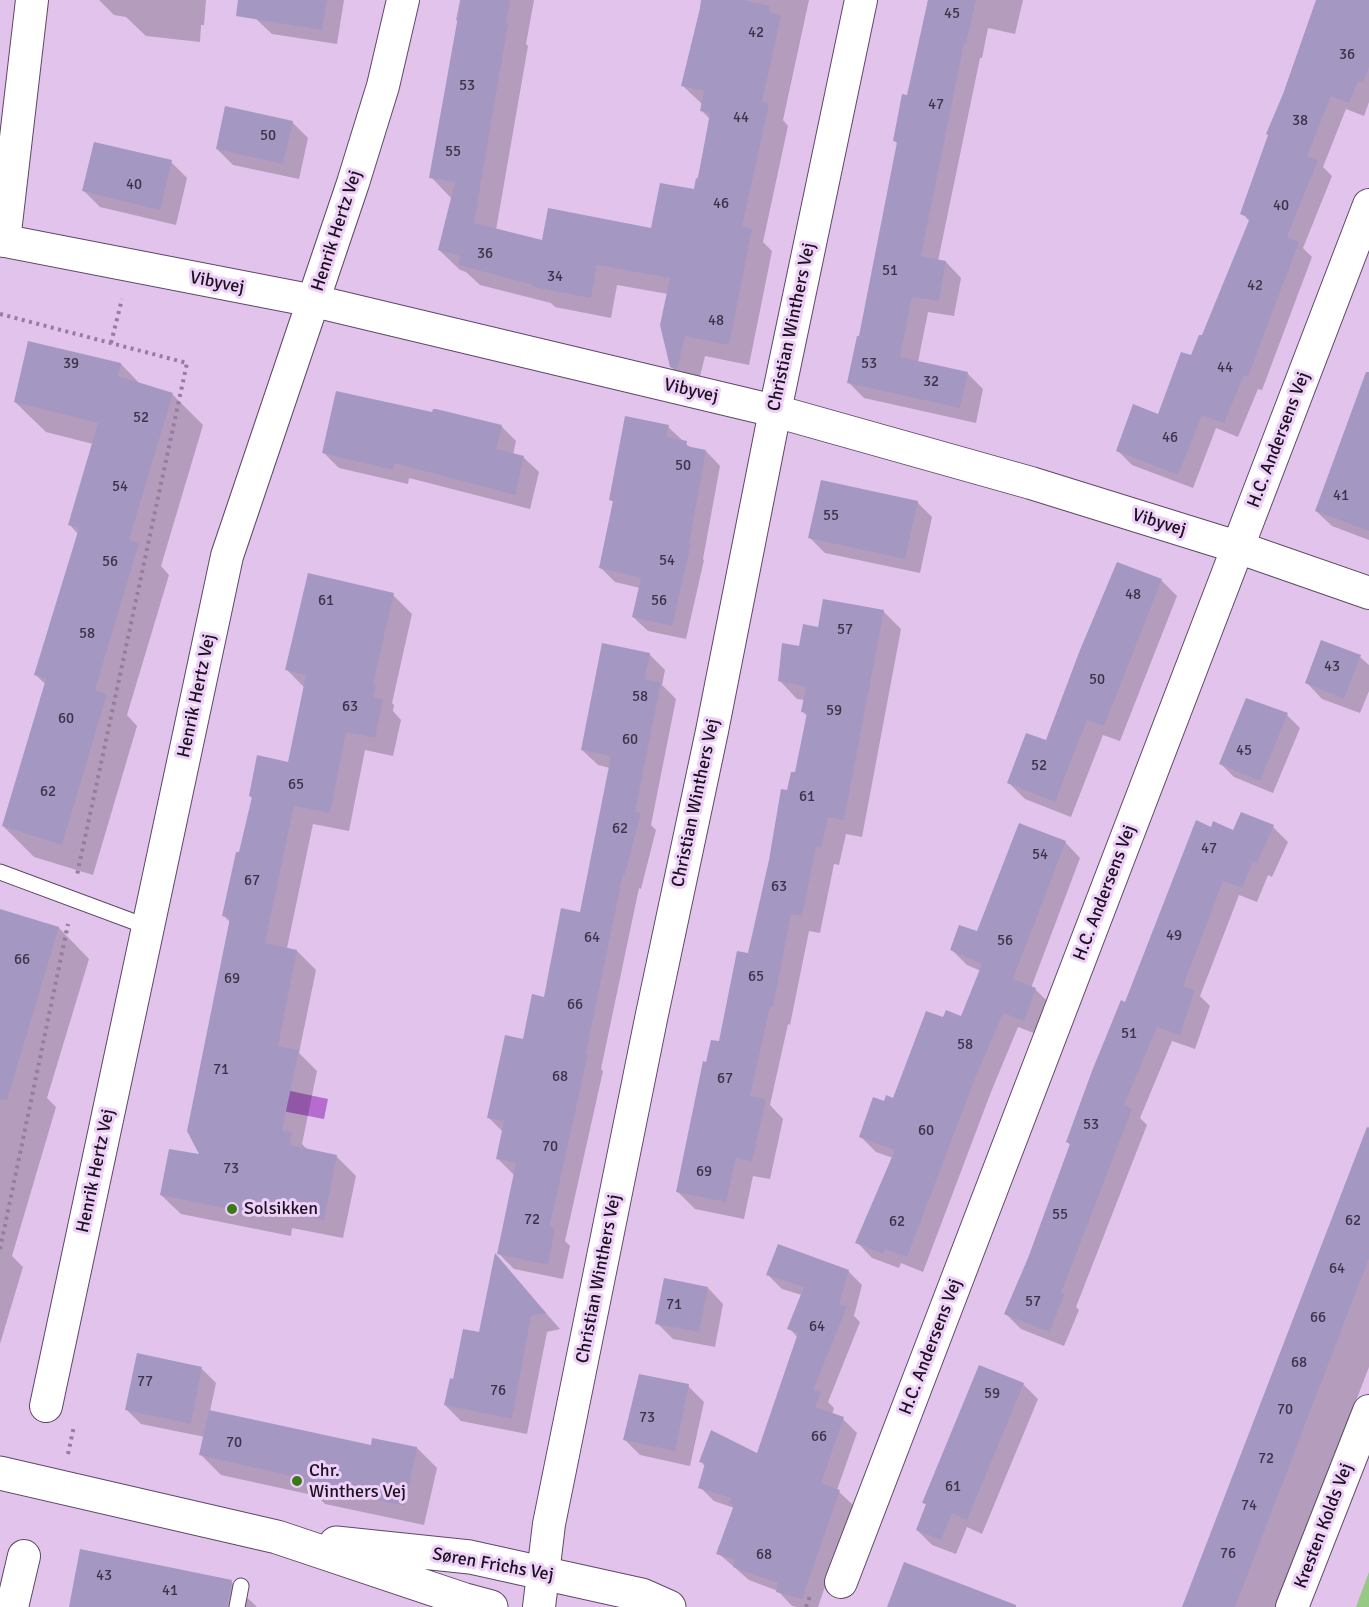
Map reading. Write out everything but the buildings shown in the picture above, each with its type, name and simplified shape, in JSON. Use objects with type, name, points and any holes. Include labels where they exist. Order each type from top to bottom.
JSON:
[{"type":"street","points":[[2,241],[32,0]]},
{"type":"street","name":"Henrik Hertz Vej","points":[[46,1406],[227,556],[314,302],[383,86],[403,0]]},
{"type":"street","name":"Christian Winthers Vej","points":[[539,1607],[550,1518],[648,1031],[712,731],[774,411],[861,0]]},
{"type":"street","name":"H.C. Andersens Vej","points":[[841,1582],[1369,205]]},
{"type":"street","name":"Vibyvej","points":[[2,241],[314,302],[774,411],[1031,483],[1237,547],[1369,593]]},
{"type":"street","name":"Kresten Kolds Vej","points":[[1292,1607],[1369,1411]]},
{"type":"street","name":"Søren Frichs Vej","points":[[0,1473],[277,1537],[456,1598],[491,1607]]},
{"type":"street","name":"Søren Frichs Vej","points":[[277,1537],[470,1557],[642,1595],[669,1607]]},
{"type":"street","points":[[12,1607],[24,1556]]},
{"type":"lane","points":[[0,872],[148,927]]},
{"type":"lane","points":[[237,1607],[241,1586]]},
{"type":"path","points":[[111,343],[131,266]]},
{"type":"path","points":[[0,314],[187,363],[0,1249]]},
{"type":"path","points":[[46,1406],[75,1420],[62,1487]]},
{"type":"green space","points":[[1369,1572],[1369,1607],[1356,1607]]},
{"type":"shaded area","points":[[281,1089],[328,1099],[324,1119],[277,1110]]},
{"type":"place","name":"Solsikken","points":[[232,1209]]},
{"type":"place","name":"Chr. Winthers Vej","points":[[297,1481]]}]
